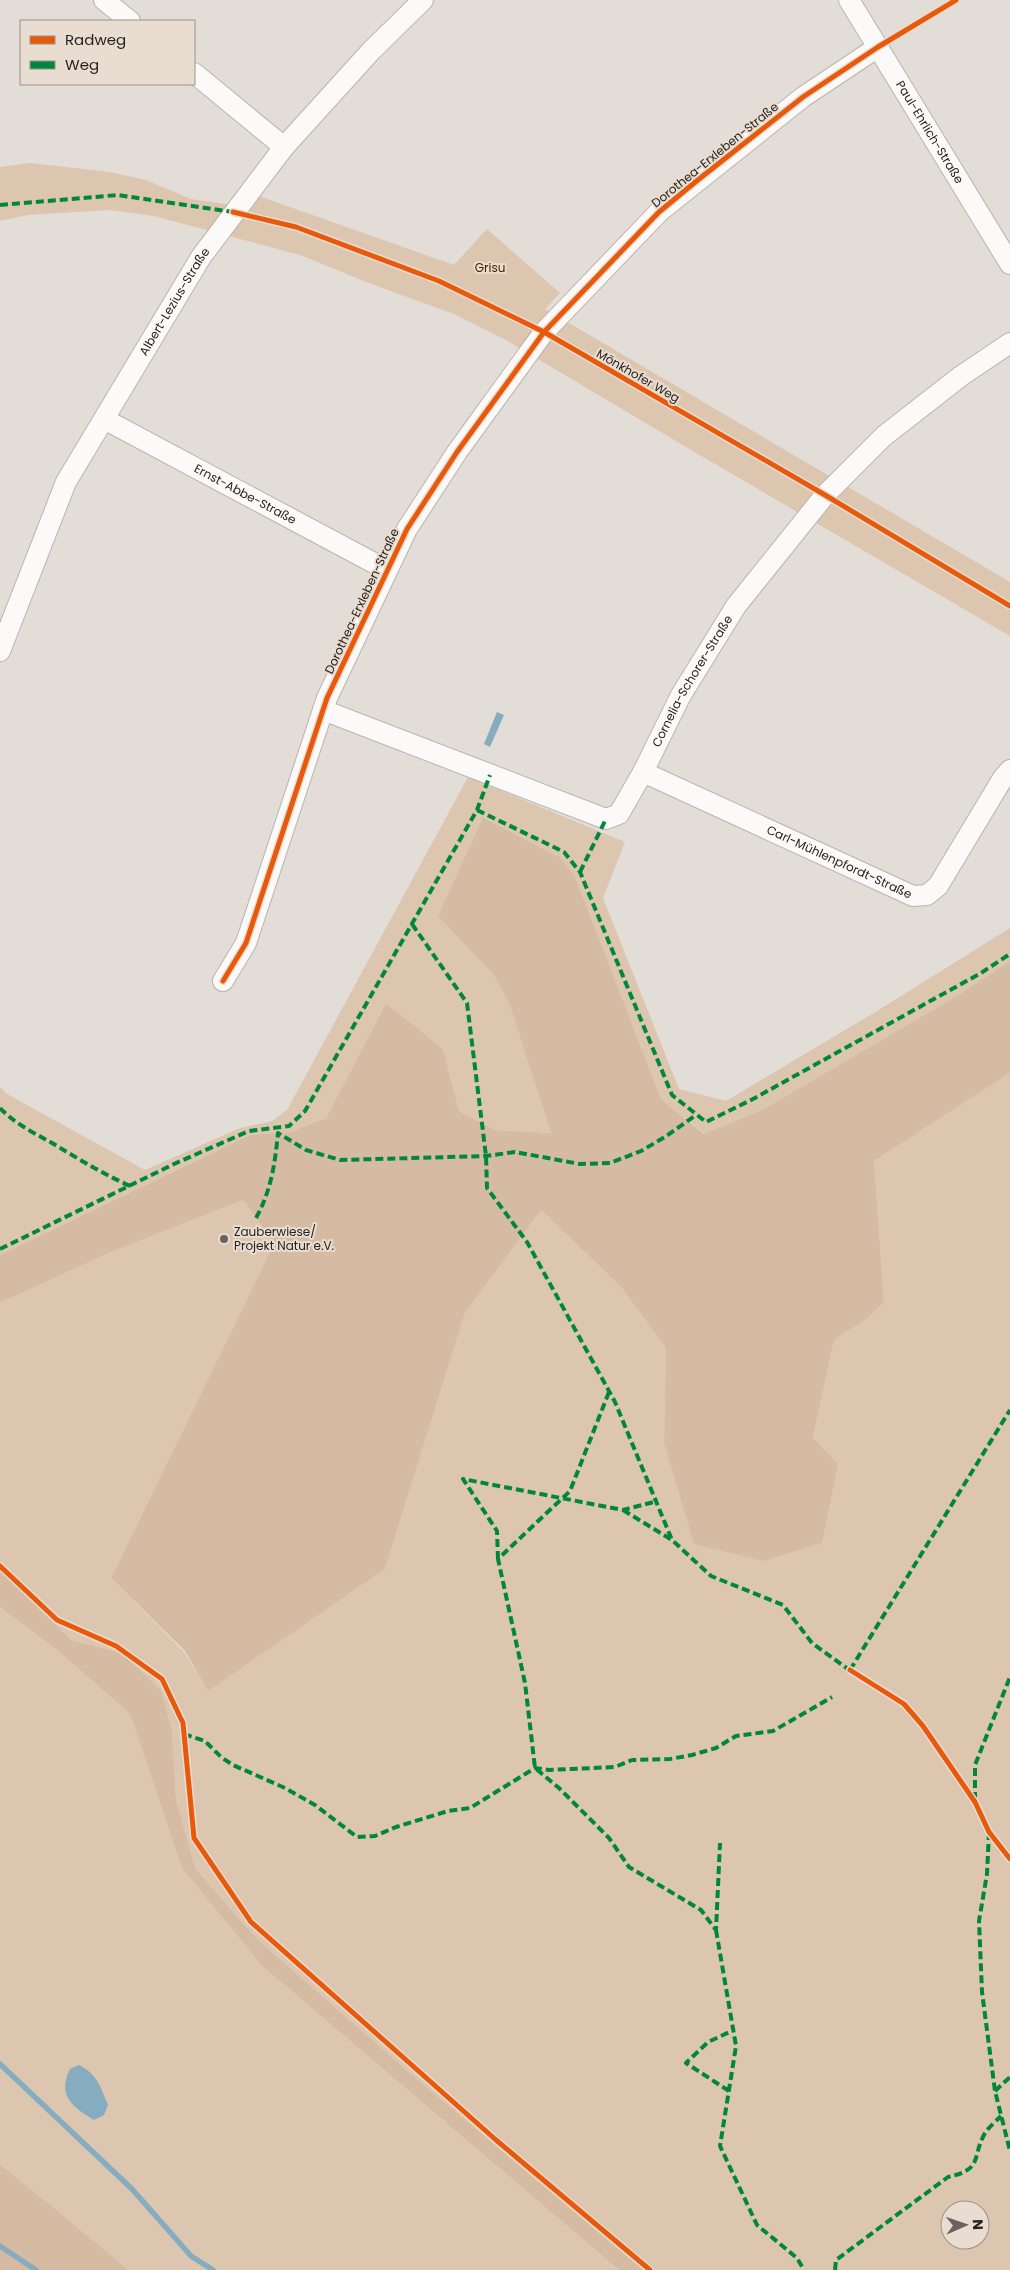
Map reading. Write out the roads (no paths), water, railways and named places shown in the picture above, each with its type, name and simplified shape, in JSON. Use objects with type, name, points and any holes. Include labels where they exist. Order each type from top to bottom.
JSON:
[{"type":"street","points":[[104,0],[129,20]]},
{"type":"street","name":"Albert-Lezius-Straße","points":[[0,651],[66,482],[201,257],[284,147],[371,50],[423,0]]},
{"type":"street","name":"Paul-Ehrlich-Straße","points":[[849,0],[1010,264]]},
{"type":"street","name":"Dorothea-Erxleben-Straße","points":[[223,981],[246,943],[323,710],[407,529],[457,452],[544,332],[658,212],[803,97],[878,47]]},
{"type":"street","points":[[195,74],[284,147]]},
{"type":"street","name":"Cornelia-Schorer-Straße","points":[[323,710],[606,820],[619,814],[643,772],[681,695],[736,606],[825,495],[884,436],[955,381],[1010,344]]},
{"type":"street","name":"Ernst-Abbe-Straße","points":[[104,419],[387,570]]},
{"type":"street","name":"Carl-Mühlenpfordt-Straße","points":[[643,772],[912,896],[927,895],[938,886],[1003,778],[1010,770]]},
{"type":"water","points":[[497,712],[504,715],[490,747],[484,744]]},
{"type":"water","points":[[79,2065],[94,2077],[108,2105],[104,2115],[94,2120],[73,2105],[66,2093],[66,2078],[70,2069]]},
{"type":"waterway","points":[[0,2064],[132,2189],[191,2256],[213,2270]]},
{"type":"waterway","points":[[0,2246],[36,2270]]},
{"type":"place","name":"Zauberwiese/ Projekt Natur e.V.","points":[[224,1239]]},
{"type":"park label","name":"Grisu","points":[[490,268]]}]
